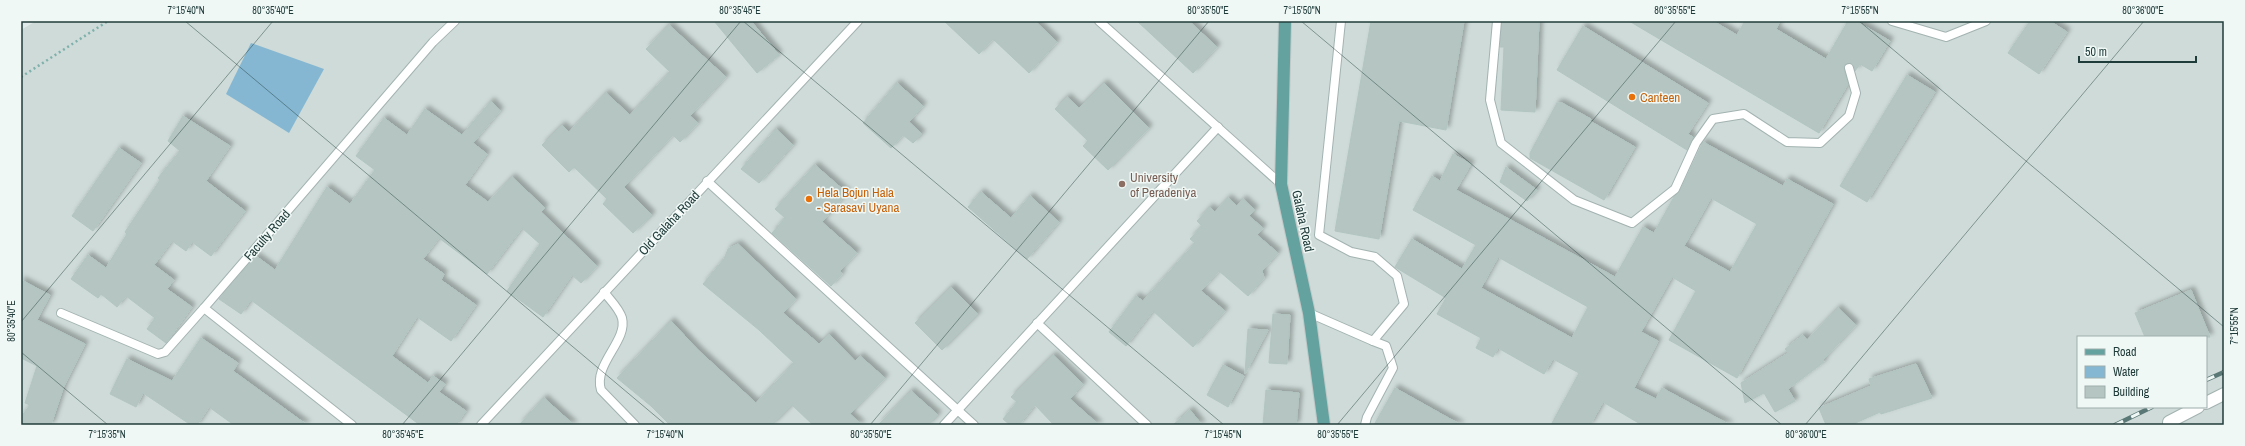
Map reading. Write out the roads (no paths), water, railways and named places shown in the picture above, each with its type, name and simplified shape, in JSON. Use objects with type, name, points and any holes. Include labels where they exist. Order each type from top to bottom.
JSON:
[{"type":"main road","name":"Galaha Road","points":[[1285,21],[1281,184],[1309,313],[1324,425]]},
{"type":"street","points":[[2207,402],[2224,394]]},
{"type":"street","points":[[2169,422],[2196,408]]},
{"type":"lane","name":"Faculty Road","points":[[61,313],[158,354],[165,352],[433,42],[455,21]]},
{"type":"lane","name":"Old Galaha Road","points":[[481,425],[707,181],[858,21]]},
{"type":"lane","points":[[1099,21],[1281,184]]},
{"type":"lane","points":[[1341,21],[1319,235],[1351,252],[1375,257],[1397,276],[1404,304],[1373,340]]},
{"type":"lane","points":[[1497,21],[1490,100],[1501,143],[1574,200],[1632,223],[1675,189],[1696,143],[1713,118],[1744,114],[1787,142],[1820,143],[1849,116],[1856,93],[1849,68]]},
{"type":"lane","points":[[1895,22],[1946,37],[1986,21]]},
{"type":"lane","points":[[944,425],[1218,127]]},
{"type":"lane","points":[[707,181],[974,425]]},
{"type":"lane","points":[[604,292],[622,318],[622,329],[600,375],[599,384],[601,390],[635,425]]},
{"type":"lane","points":[[204,308],[352,425]]},
{"type":"lane","points":[[1309,313],[1386,346],[1393,368],[1367,417],[1365,425]]},
{"type":"lane","points":[[1037,323],[1147,425]]},
{"type":"water","points":[[251,43],[324,69],[289,133],[226,94]]},
{"type":"railway","points":[[2207,380],[2224,372]]},
{"type":"railway","points":[[2115,425],[2150,408]]},
{"type":"place","name":"Canteen","points":[[1632,97]]},
{"type":"place","name":"University of Peradeniya","points":[[1122,184]]},
{"type":"place","name":"Hela Bojun Hala - Sarasavi Uyana","points":[[809,199]]}]
